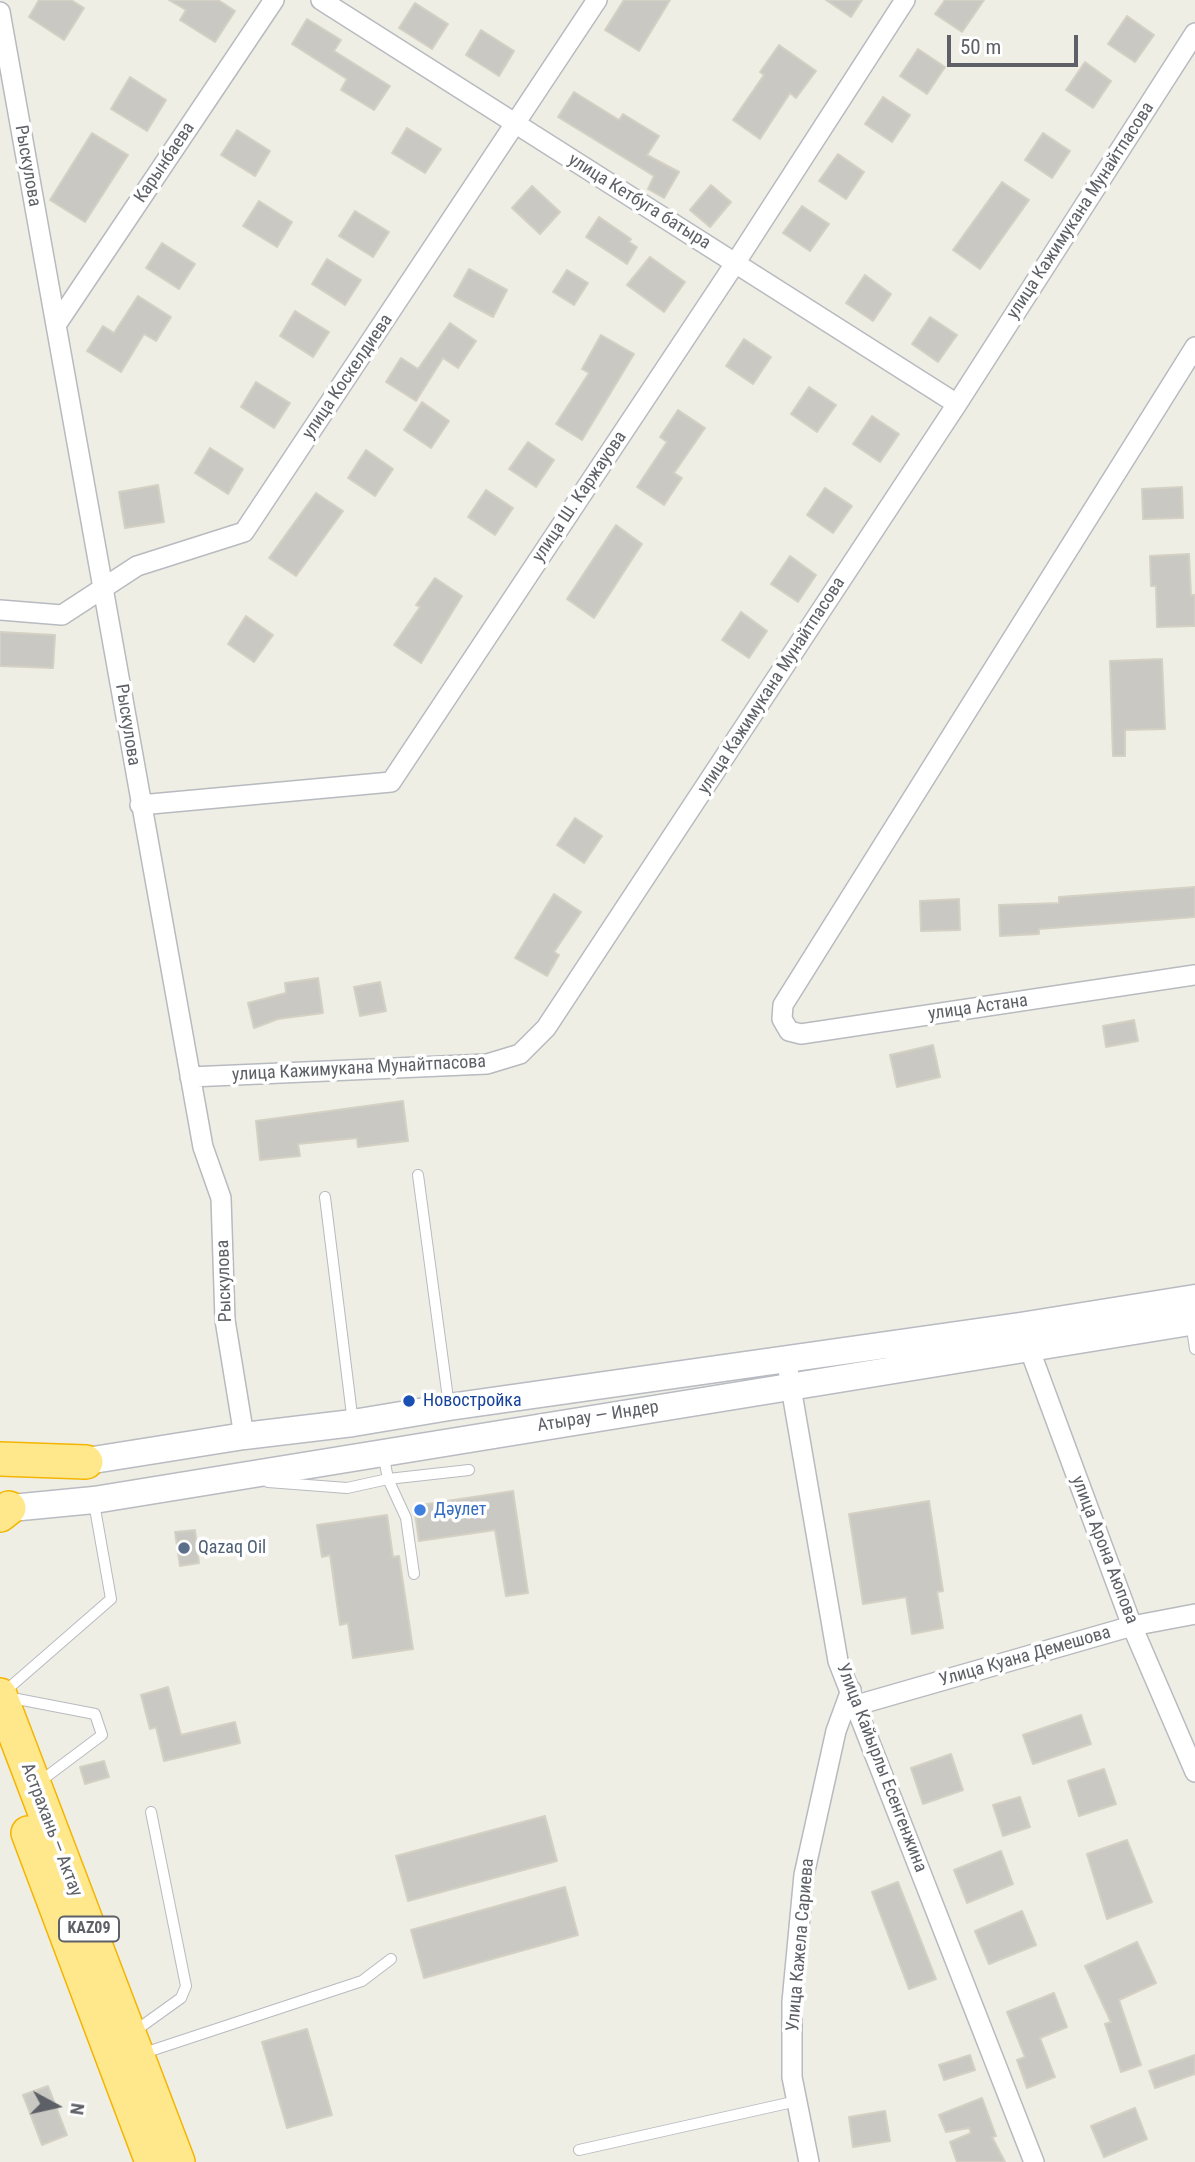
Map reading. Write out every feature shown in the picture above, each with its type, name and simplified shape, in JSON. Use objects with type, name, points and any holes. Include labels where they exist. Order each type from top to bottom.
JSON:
[{"type":"highway","points":[[0,1459],[86,1462]]},
{"type":"highway","name":"Астрахань — Актау","points":[[0,1695],[133,2045],[155,2161]]},
{"type":"highway","name":"Астрахань — Актау","points":[[0,1755],[155,2161]]},
{"type":"main road","name":"Атырау — Индер","points":[[3,1511],[94,1500],[382,1451],[791,1387],[1025,1338],[1194,1313]]},
{"type":"main road","name":"Атырау — Индер","points":[[0,1473],[786,1358],[1025,1338]]},
{"type":"street","name":"Карынбаева","points":[[56,325],[275,0]]},
{"type":"street","name":"улица Кетбуга батыра","points":[[321,0],[515,126],[736,262],[957,404]]},
{"type":"street","name":"улица Коскелдиева","points":[[0,610],[62,615],[137,566],[244,533],[597,0]]},
{"type":"street","name":"улица Ш. Каржауова","points":[[140,805],[391,782],[736,262],[905,0]]},
{"type":"street","name":"Рыскулова","points":[[0,12],[203,1147],[221,1198],[225,1320],[244,1436]]},
{"type":"street","name":"улица Кажимукана Мунайтпасова","points":[[190,1077],[487,1064],[520,1054],[546,1028],[957,404],[1195,33]]},
{"type":"street","name":"улица Астана","points":[[1195,346],[783,1005],[782,1019],[789,1031],[801,1034],[1195,975]]},
{"type":"street","name":"улица Арона Аюпова","points":[[1025,1338],[1132,1626],[1195,1772]]},
{"type":"street","name":"Улица Кайырлы Есенгенжина","points":[[786,1358],[838,1661],[1034,2162]]},
{"type":"street","name":"Улица Куана Демешова","points":[[854,1697],[1132,1626],[1195,1614]]},
{"type":"street","name":"Улица Кажела Сариева","points":[[809,2162],[792,2077],[792,2002],[804,1875],[836,1731],[854,1697]]},
{"type":"lane","points":[[418,1175],[449,1407]]},
{"type":"lane","points":[[326,1197],[353,1423]]},
{"type":"lane","points":[[1194,1313],[1195,1349]]},
{"type":"lane","points":[[382,1451],[388,1479],[406,1518],[414,1574]]},
{"type":"lane","points":[[231,1477],[347,1488],[388,1479],[469,1470]]},
{"type":"lane","points":[[0,1695],[111,1599],[94,1500]]},
{"type":"lane","points":[[0,1695],[95,1714],[102,1735],[34,1786]]},
{"type":"lane","points":[[133,2045],[181,1998],[186,1986],[151,1812]]},
{"type":"lane","points":[[133,2045],[362,1980],[391,1959]]},
{"type":"lane","points":[[579,2150],[797,2101]]},
{"type":"building","points":[[39,0],[71,0],[84,8],[64,40],[29,17]]},
{"type":"building","points":[[169,0],[218,0],[235,11],[215,42],[180,20],[186,10]]},
{"type":"building","points":[[624,0],[670,0],[639,51],[605,30]]},
{"type":"building","points":[[826,0],[862,0],[851,17]]},
{"type":"building","points":[[945,0],[984,0],[962,32],[935,14]]},
{"type":"building","points":[[415,3],[448,24],[432,49],[399,28]]},
{"type":"building","points":[[1127,16],[1154,35],[1135,62],[1108,44]]},
{"type":"building","points":[[307,19],[341,40],[334,51],[390,86],[374,110],[341,90],[347,79],[292,44]]},
{"type":"building","points":[[481,30],[514,51],[499,76],[466,55]]},
{"type":"building","points":[[779,45],[816,71],[796,98],[790,93],[760,139],[733,120],[764,75],[760,72]]},
{"type":"building","points":[[918,49],[945,67],[927,94],[900,76]]},
{"type":"building","points":[[1085,62],[1111,81],[1093,108],[1066,90]]},
{"type":"building","points":[[130,77],[166,100],[147,131],[111,109]]},
{"type":"building","points":[[574,92],[619,120],[623,114],[659,136],[647,155],[679,172],[664,198],[648,189],[654,176],[558,117]]},
{"type":"building","points":[[883,97],[910,115],[892,142],[865,124]]},
{"type":"building","points":[[407,128],[441,149],[425,173],[392,153]]},
{"type":"building","points":[[237,130],[270,151],[255,176],[221,155]]},
{"type":"building","points":[[92,133],[128,155],[85,222],[50,200]]},
{"type":"building","points":[[1043,133],[1070,151],[1052,178],[1025,160]]},
{"type":"building","points":[[838,154],[864,172],[846,199],[819,181]]},
{"type":"building","points":[[1002,182],[1029,200],[980,269],[953,250]]},
{"type":"building","points":[[711,185],[731,202],[710,227],[690,210]]},
{"type":"building","points":[[532,186],[560,212],[540,234],[512,208]]},
{"type":"building","points":[[259,201],[292,222],[277,247],[243,226]]},
{"type":"building","points":[[802,206],[829,224],[810,251],[783,233]]},
{"type":"building","points":[[355,211],[389,232],[373,257],[339,236]]},
{"type":"building","points":[[599,217],[631,239],[629,242],[637,247],[627,264],[586,237]]},
{"type":"building","points":[[162,243],[195,264],[179,289],[146,268]]},
{"type":"building","points":[[650,257],[685,282],[664,312],[627,285]]},
{"type":"building","points":[[327,259],[361,280],[345,305],[312,284]]},
{"type":"building","points":[[469,269],[507,290],[493,317],[454,296]]},
{"type":"building","points":[[567,270],[588,283],[574,305],[553,292]]},
{"type":"building","points":[[865,275],[891,294],[873,321],[846,303]]},
{"type":"building","points":[[138,296],[171,317],[156,341],[144,334],[121,372],[87,351],[103,326],[114,333]]},
{"type":"building","points":[[295,311],[329,332],[313,357],[280,336]]},
{"type":"building","points":[[930,317],[957,335],[938,362],[912,344]]},
{"type":"building","points":[[450,323],[476,341],[458,368],[443,358],[416,401],[386,382],[401,358],[418,369]]},
{"type":"building","points":[[601,335],[634,354],[582,440],[556,424],[589,373],[582,369]]},
{"type":"building","points":[[744,339],[771,357],[753,384],[726,366]]},
{"type":"building","points":[[256,382],[290,403],[274,428],[241,407]]},
{"type":"building","points":[[809,387],[836,405],[817,432],[791,414]]},
{"type":"building","points":[[422,402],[449,421],[431,448],[404,430]]},
{"type":"building","points":[[678,410],[705,428],[674,473],[682,478],[664,505],[637,487],[667,442],[660,437]]},
{"type":"building","points":[[872,416],[899,434],[880,462],[853,444]]},
{"type":"building","points":[[528,442],[554,460],[536,487],[509,469]]},
{"type":"building","points":[[210,448],[243,469],[228,494],[195,473]]},
{"type":"building","points":[[366,450],[393,469],[375,496],[348,478]]},
{"type":"building","points":[[158,485],[164,522],[125,528],[119,492]]},
{"type":"building","points":[[1182,487],[1183,518],[1143,519],[1142,489]]},
{"type":"building","points":[[825,488],[852,506],[833,533],[807,515]]},
{"type":"building","points":[[486,490],[513,508],[495,535],[468,517]]},
{"type":"building","points":[[316,493],[343,511],[296,576],[269,558]]},
{"type":"building","points":[[616,525],[642,544],[594,618],[567,599]]},
{"type":"building","points":[[1189,554],[1191,595],[1195,595],[1195,626],[1157,627],[1156,586],[1151,586],[1150,556]]},
{"type":"building","points":[[790,556],[816,575],[798,602],[771,584]]},
{"type":"building","points":[[435,578],[462,596],[421,663],[394,645],[420,607],[416,605]]},
{"type":"building","points":[[741,612],[767,631],[749,658],[722,640]]},
{"type":"building","points":[[246,616],[273,635],[254,662],[228,644]]},
{"type":"building","points":[[0,632],[55,635],[53,668],[0,666]]},
{"type":"building","points":[[1162,659],[1165,729],[1125,730],[1125,756],[1113,756],[1110,661]]},
{"type":"building","points":[[575,818],[602,836],[584,863],[557,845]]},
{"type":"building","points":[[1195,887],[1195,917],[1039,929],[1039,934],[1000,936],[999,905],[1059,903],[1059,897]]},
{"type":"building","points":[[554,894],[581,912],[554,952],[559,955],[547,976],[515,958]]},
{"type":"building","points":[[959,899],[960,930],[921,931],[920,901]]},
{"type":"building","points":[[318,978],[323,1013],[278,1019],[254,1028],[248,1003],[286,993],[285,983]]},
{"type":"building","points":[[380,982],[386,1011],[360,1016],[354,987]]},
{"type":"building","points":[[1134,1020],[1138,1041],[1106,1047],[1103,1026]]},
{"type":"building","points":[[933,1045],[940,1077],[897,1087],[890,1055]]},
{"type":"building","points":[[403,1101],[408,1141],[358,1147],[357,1138],[298,1144],[300,1156],[260,1160],[256,1121]]},
{"type":"building","points":[[513,1491],[528,1593],[506,1596],[495,1530],[419,1541],[414,1506]]},
{"type":"building","points":[[929,1501],[943,1591],[937,1592],[943,1628],[912,1634],[906,1597],[863,1604],[849,1514]]},
{"type":"building","points":[[387,1515],[393,1557],[399,1556],[413,1649],[353,1658],[348,1623],[340,1625],[330,1555],[322,1557],[317,1525]]},
{"type":"building","points":[[195,1530],[199,1563],[180,1566],[175,1532]]},
{"type":"building","points":[[168,1687],[181,1735],[235,1722],[240,1743],[164,1761],[156,1727],[150,1729],[141,1695]]},
{"type":"building","points":[[1081,1715],[1091,1744],[1033,1764],[1023,1735]]},
{"type":"building","points":[[951,1754],[963,1790],[923,1804],[911,1768]]},
{"type":"building","points":[[104,1761],[109,1777],[85,1784],[80,1767]]},
{"type":"building","points":[[1104,1769],[1116,1804],[1079,1816],[1068,1781]]},
{"type":"building","points":[[1020,1797],[1030,1827],[1003,1836],[993,1805]]},
{"type":"building","points":[[545,1816],[557,1861],[408,1901],[396,1856]]},
{"type":"building","points":[[1127,1840],[1152,1902],[1107,1919],[1087,1854]]},
{"type":"building","points":[[1001,1851],[1013,1884],[967,1903],[954,1870]]},
{"type":"building","points":[[898,1882],[936,1979],[909,1989],[872,1892]]},
{"type":"building","points":[[565,1887],[578,1935],[424,1978],[411,1930]]},
{"type":"building","points":[[1022,1911],[1036,1945],[989,1964],[975,1931]]},
{"type":"building","points":[[1137,1942],[1156,1983],[1119,2000],[1141,2065],[1121,2072],[1105,2024],[1111,2022],[1085,1966]]},
{"type":"building","points":[[1054,1993],[1067,2027],[1040,2038],[1055,2077],[1027,2088],[1017,2060],[1025,2057],[1007,2012]]},
{"type":"building","points":[[307,2029],[332,2115],[287,2128],[262,2042]]},
{"type":"building","points":[[970,2055],[975,2070],[944,2080],[939,2065]]},
{"type":"building","points":[[1195,2055],[1195,2074],[1155,2088],[1149,2071]]},
{"type":"building","points":[[48,2086],[67,2135],[42,2145],[23,2095]]},
{"type":"building","points":[[982,2098],[996,2136],[992,2137],[1005,2162],[957,2162],[950,2142],[971,2133],[969,2128],[946,2132],[939,2115]]},
{"type":"building","points":[[1135,2108],[1147,2139],[1104,2157],[1091,2126]]},
{"type":"building","points":[[885,2111],[890,2141],[853,2147],[849,2117]]},
{"type":"place","name":"Новостройка","points":[[409,1401]]},
{"type":"place","name":"Дәулет","points":[[420,1510]]},
{"type":"place","name":"Qazaq Oil","points":[[184,1548]]}]
